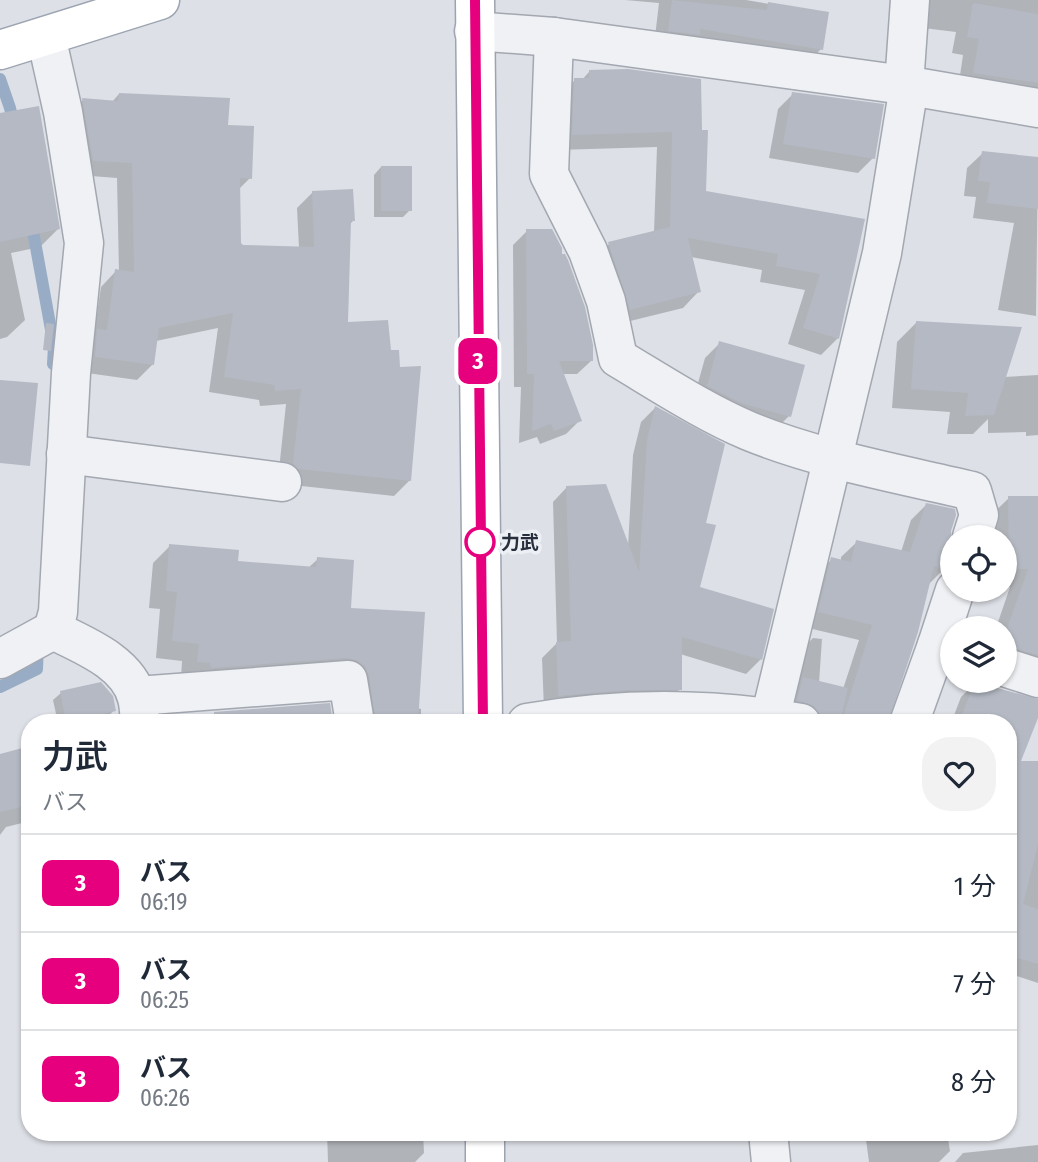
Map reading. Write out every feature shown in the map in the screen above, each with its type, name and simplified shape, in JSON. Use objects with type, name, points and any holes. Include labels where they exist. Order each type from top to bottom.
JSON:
[{"type":"main road","points":[[0,50],[160,0]]},
{"type":"main road","points":[[474,16],[483,714]]},
{"type":"main road","points":[[485,1141],[485,1162]]},
{"type":"street","points":[[781,714],[833,458],[882,253],[906,86],[910,0]]},
{"type":"street","points":[[474,16],[554,37],[906,86],[1038,108]]},
{"type":"street","points":[[0,659],[53,630],[58,612],[66,454],[84,243],[47,36]]},
{"type":"street","points":[[554,37],[550,174],[589,251],[606,301],[618,358],[749,431],[833,458],[972,491],[979,515],[976,525]]},
{"type":"street","points":[[66,454],[282,482]]},
{"type":"street","points":[[53,630],[92,649],[123,671],[139,709],[348,680],[354,714]]},
{"type":"street","points":[[913,714],[940,656]]},
{"type":"street","points":[[1017,671],[1038,678]]},
{"type":"street","points":[[576,714],[638,710],[690,714]]},
{"type":"street","points":[[769,1141],[771,1162]]},
{"type":"building","points":[[672,0],[767,10],[768,2],[829,12],[823,50],[700,29],[700,35],[668,31]]},
{"type":"building","points":[[973,3],[1038,14],[1038,83],[973,73],[979,39],[967,37]]},
{"type":"building","points":[[628,69],[701,79],[702,130],[708,130],[706,191],[865,219],[839,339],[803,328],[820,274],[776,266],[778,254],[688,238],[701,292],[630,310],[608,242],[670,227],[672,132],[572,135],[574,78],[589,78],[589,70]]},
{"type":"building","points":[[792,92],[884,104],[875,159],[783,144]]},
{"type":"building","points":[[119,93],[230,98],[228,125],[254,126],[252,179],[240,178],[243,245],[314,247],[312,191],[353,189],[355,221],[351,221],[348,322],[388,320],[391,350],[399,350],[400,367],[421,366],[411,481],[298,469],[293,463],[301,389],[275,391],[274,385],[224,377],[233,313],[159,328],[154,365],[95,357],[97,329],[107,330],[115,269],[134,272],[132,163],[93,161],[82,98],[118,101]]},
{"type":"building","points":[[39,106],[60,229],[0,242],[0,113]]},
{"type":"building","points":[[982,151],[1038,157],[1038,209],[987,203],[990,182],[978,181]]},
{"type":"building","points":[[381,166],[412,166],[412,211],[381,211]]},
{"type":"building","points":[[526,229],[552,229],[562,248],[562,254],[565,254],[568,260],[585,307],[593,345],[593,361],[559,361],[582,421],[554,431],[551,424],[532,431],[534,374],[527,374]]},
{"type":"building","points":[[916,321],[1022,327],[994,415],[965,416],[968,393],[911,389]]},
{"type":"building","points":[[46,323],[54,324],[51,351],[43,350]]},
{"type":"building","points":[[719,341],[805,365],[791,417],[741,403],[707,386]]},
{"type":"building","points":[[0,380],[38,383],[30,466],[0,463]]},
{"type":"building","points":[[655,406],[725,444],[706,523],[716,525],[700,587],[774,609],[762,660],[682,637],[682,690],[628,690],[558,696],[556,642],[571,641],[566,486],[606,484],[639,572],[647,440]]},
{"type":"building","points":[[1008,496],[1038,496],[1038,655],[1017,649],[1017,616],[1011,616],[1028,569],[1017,569],[1017,525],[1008,525]]},
{"type":"building","points":[[926,503],[955,509],[953,525],[940,525],[940,568],[934,566],[918,632],[891,714],[844,714],[872,625],[818,612],[831,557],[851,562],[856,540],[910,552]]},
{"type":"building","points":[[169,544],[239,550],[238,561],[316,567],[317,557],[354,560],[351,608],[425,612],[419,714],[375,714],[369,676],[365,666],[356,660],[346,658],[211,668],[210,663],[197,662],[199,644],[172,641],[177,592],[166,591]]},
{"type":"building","points":[[803,677],[848,688],[842,714],[819,714],[814,706],[797,700]]},
{"type":"building","points":[[101,682],[113,696],[116,711],[102,714],[64,714],[60,691]]},
{"type":"building","points":[[970,693],[1016,693],[1038,699],[1038,718],[1021,761],[1038,761],[1038,844],[1023,904],[1038,909],[1038,964],[1017,958],[1017,714],[962,714]]},
{"type":"building","points":[[330,703],[332,714],[214,714]]},
{"type":"building","points":[[21,748],[21,807],[0,812],[0,754]]},
{"type":"waterway","points":[[0,79],[14,126]]},
{"type":"waterway","points":[[31,220],[54,346],[53,364]]},
{"type":"waterway","points":[[0,687],[37,669],[38,644]]},
{"type":"bus line","name":"3","points":[[475,0],[483,714]]},
{"type":"place","name":"力武","points":[[480,542]]}]
